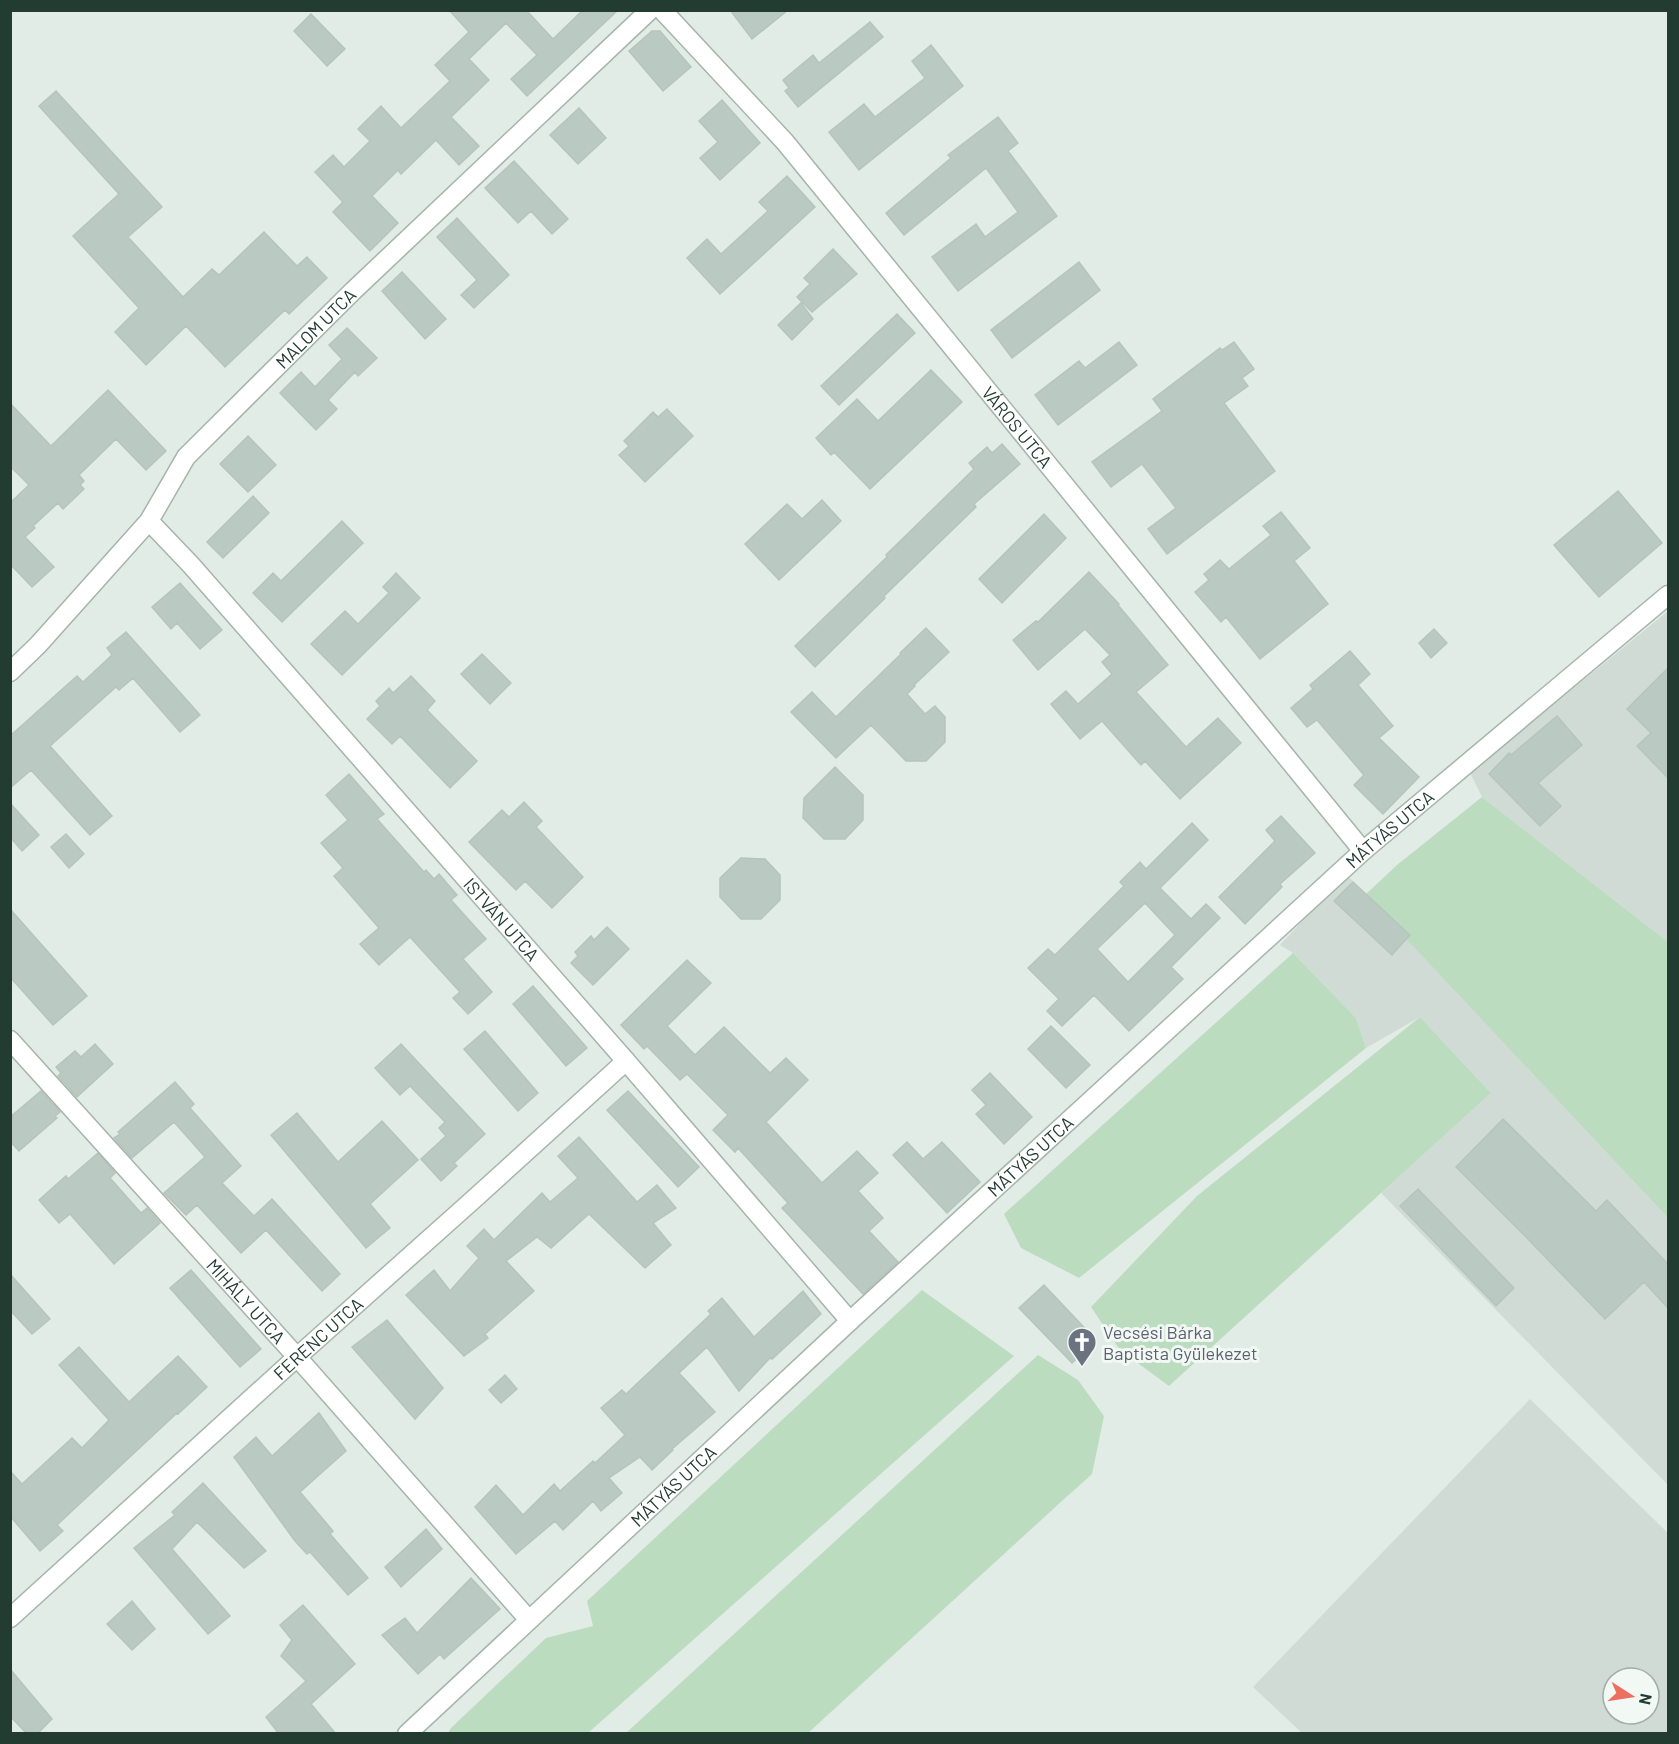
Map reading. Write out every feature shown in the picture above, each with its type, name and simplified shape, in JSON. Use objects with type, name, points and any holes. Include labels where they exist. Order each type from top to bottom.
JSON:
[{"type":"street","name":"MALOM UTCA","points":[[10,672],[38,645],[149,521],[186,457],[353,291],[650,10]]},
{"type":"street","name":"VÁROS UTCA","points":[[662,10],[785,142],[1363,851]]},
{"type":"street","name":"ISTVÁN UTCA","points":[[149,521],[207,583],[626,1061],[850,1321]]},
{"type":"street","name":"MÁTYÁS UTCA","points":[[407,1734],[850,1321],[1363,851],[1668,595]]},
{"type":"street","name":"MIHÁLY UTCA","points":[[10,1040],[297,1357],[529,1620]]},
{"type":"street","name":"FERENC UTCA","points":[[10,1618],[626,1061]]},
{"type":"shaded area","points":[[1668,611],[1668,942],[1482,797],[1470,773]]},
{"type":"shaded area","points":[[1346,874],[1668,1218],[1668,1485],[1381,1193],[1491,1093],[1420,1017],[1366,1048],[1356,1018],[1293,953],[1280,945]]},
{"type":"shaded area","points":[[1530,1399],[1668,1533],[1668,1733],[1302,1733],[1253,1687]]},
{"type":"green space","points":[[1482,797],[1668,942],[1668,1218],[1365,895],[1397,865]]},
{"type":"green space","points":[[1293,953],[1356,1018],[1366,1048],[1079,1278],[1021,1248],[1004,1214]]},
{"type":"green space","points":[[1420,1017],[1491,1093],[1169,1386],[1120,1350],[1091,1307],[1197,1196]]},
{"type":"green space","points":[[922,1290],[1014,1356],[588,1733],[448,1733],[546,1638],[593,1626],[587,1601]]},
{"type":"green space","points":[[1038,1355],[1078,1380],[1104,1416],[1092,1474],[808,1733],[626,1733]]},
{"type":"building","points":[[449,10],[526,10],[553,39],[583,10],[618,10],[527,96],[511,79],[537,55],[506,23],[469,59],[489,80],[451,117],[479,146],[459,165],[436,140],[401,174],[398,170],[372,196],[398,223],[370,251],[333,212],[343,202],[315,172],[333,155],[344,167],[370,141],[358,129],[381,106],[401,128],[450,81],[435,65],[469,32]]},
{"type":"building","points":[[730,10],[788,10],[752,39]]},
{"type":"building","points":[[311,14],[345,49],[327,66],[294,31]]},
{"type":"building","points":[[870,22],[883,37],[798,107],[785,91],[789,88],[783,80],[813,55],[819,63]]},
{"type":"building","points":[[652,31],[660,31],[691,67],[663,91],[629,51]]},
{"type":"building","points":[[931,45],[963,86],[859,170],[829,132],[864,104],[875,117],[925,78],[912,61]]},
{"type":"building","points":[[56,91],[162,207],[128,237],[183,297],[212,269],[219,275],[264,232],[297,266],[307,257],[327,278],[289,314],[285,310],[225,367],[186,326],[146,365],[115,332],[139,308],[73,236],[119,194],[39,106]]},
{"type":"building","points":[[722,100],[760,143],[720,180],[700,158],[718,142],[699,121]]},
{"type":"building","points":[[579,108],[606,138],[578,164],[550,135]]},
{"type":"building","points":[[998,117],[1018,143],[1008,151],[1057,216],[958,291],[932,257],[976,224],[985,237],[1018,212],[986,168],[904,235],[886,213],[951,158],[948,155]]},
{"type":"building","points":[[514,161],[568,219],[552,234],[531,211],[518,223],[485,188]]},
{"type":"building","points":[[787,176],[815,207],[720,294],[687,258],[707,239],[721,254],[768,211],[759,202]]},
{"type":"building","points":[[457,218],[509,275],[474,308],[461,295],[477,280],[437,237]]},
{"type":"building","points":[[833,249],[857,274],[812,312],[797,297],[810,284],[804,278]]},
{"type":"building","points":[[1079,262],[1100,290],[1012,358],[991,330]]},
{"type":"building","points":[[402,272],[446,319],[425,339],[382,291]]},
{"type":"building","points":[[801,303],[813,319],[792,340],[778,325]]},
{"type":"building","points":[[897,314],[915,333],[839,405],[821,386]]},
{"type":"building","points":[[347,328],[377,358],[358,376],[355,372],[328,400],[337,409],[316,430],[280,393],[301,372],[315,387],[342,359],[329,345]]},
{"type":"building","points":[[1119,342],[1137,365],[1058,425],[1035,395],[1079,361],[1085,368]]},
{"type":"building","points":[[1234,342],[1254,369],[1242,378],[1248,386],[1224,403],[1275,471],[1167,554],[1148,529],[1176,508],[1142,464],[1111,487],[1092,462],[1162,411],[1153,399],[1220,348],[1222,350]]},
{"type":"building","points":[[931,370],[962,402],[870,489],[834,452],[831,455],[816,438],[857,399],[878,421]]},
{"type":"building","points":[[108,390],[166,451],[146,470],[116,439],[79,475],[84,481],[80,485],[84,489],[63,509],[58,503],[33,526],[35,528],[25,537],[54,567],[32,587],[10,564],[10,503],[29,485],[10,466],[10,403],[51,446]]},
{"type":"building","points":[[667,409],[693,436],[645,482],[619,455],[629,446],[624,441],[653,412],[658,417]]},
{"type":"building","points":[[248,436],[276,465],[248,492],[220,464]]},
{"type":"building","points":[[1002,444],[1020,464],[974,504],[976,507],[815,667],[795,646],[974,469],[969,463],[987,447],[992,453]]},
{"type":"building","points":[[1618,491],[1662,543],[1599,597],[1554,545]]},
{"type":"building","points":[[253,496],[269,513],[223,558],[207,542]]},
{"type":"building","points":[[822,500],[841,521],[779,580],[745,544],[787,504],[802,519]]},
{"type":"building","points":[[1281,512],[1310,548],[1294,561],[1328,604],[1260,659],[1226,617],[1221,622],[1195,592],[1209,580],[1204,574],[1220,560],[1229,569],[1271,535],[1263,526]]},
{"type":"building","points":[[1044,514],[1066,538],[1002,603],[979,579]]},
{"type":"building","points":[[342,521],[363,543],[282,622],[253,593],[273,573],[281,581]]},
{"type":"building","points":[[1089,572],[1119,604],[1168,665],[1136,692],[1186,747],[1218,718],[1241,743],[1180,799],[1145,761],[1141,765],[1102,721],[1080,739],[1051,704],[1066,691],[1078,704],[1112,674],[1102,662],[1110,655],[1085,629],[1038,670],[1013,640],[1036,621],[1038,622]]},
{"type":"building","points":[[396,573],[420,598],[342,675],[311,644],[345,611],[358,624],[389,593],[383,587]]},
{"type":"building","points":[[180,583],[222,630],[200,649],[177,623],[171,629],[152,607]]},
{"type":"building","points":[[926,628],[949,652],[907,694],[925,714],[935,706],[945,717],[945,742],[926,761],[906,761],[871,725],[836,758],[791,712],[812,692],[836,717]]},
{"type":"building","points":[[1434,629],[1447,643],[1431,658],[1419,643]]},
{"type":"building","points":[[126,632],[200,715],[180,732],[133,678],[119,690],[116,687],[50,746],[112,816],[90,835],[31,770],[10,788],[10,736],[77,676],[83,682],[112,655],[107,648]]},
{"type":"building","points":[[1350,651],[1370,674],[1358,685],[1393,726],[1379,738],[1419,777],[1383,814],[1354,785],[1364,775],[1317,720],[1307,727],[1291,708],[1313,689],[1310,685]]},
{"type":"building","points":[[482,654],[511,683],[490,704],[461,674]]},
{"type":"building","points":[[1668,668],[1668,778],[1637,746],[1651,733],[1627,709]]},
{"type":"building","points":[[411,676],[435,701],[427,710],[477,761],[450,788],[400,736],[392,744],[367,719],[380,706],[376,701],[389,688],[393,693]]},
{"type":"building","points":[[1557,716],[1582,745],[1538,783],[1561,806],[1540,826],[1489,774],[1509,753],[1511,755]]},
{"type":"building","points":[[835,767],[863,795],[863,820],[845,839],[824,839],[803,818],[804,798]]},
{"type":"building","points":[[349,774],[384,814],[377,819],[424,872],[426,870],[434,879],[439,874],[457,895],[451,900],[486,939],[463,959],[492,992],[468,1014],[453,998],[460,992],[410,937],[379,965],[360,944],[379,928],[334,876],[343,868],[321,843],[348,820],[326,795]]},
{"type":"building","points":[[524,802],[542,821],[536,827],[583,877],[552,908],[525,881],[516,890],[469,842],[502,810],[509,817]]},
{"type":"building","points":[[10,803],[39,835],[22,851],[10,837]]},
{"type":"building","points":[[1281,816],[1315,853],[1280,884],[1282,887],[1245,924],[1219,897],[1275,841],[1266,830]]},
{"type":"building","points":[[1192,823],[1208,840],[1160,888],[1191,919],[1206,904],[1220,918],[1171,967],[1183,979],[1129,1031],[1094,995],[1062,1026],[1047,1011],[1059,999],[1028,968],[1048,949],[1055,955],[1124,886],[1120,882],[1140,862],[1146,869]],"holes":[[[1145,903],[1175,935],[1128,982],[1097,949]]]},
{"type":"building","points":[[66,834],[84,854],[69,868],[51,847]]},
{"type":"building","points":[[741,858],[765,859],[780,875],[780,900],[761,919],[741,919],[720,897],[720,878]]},
{"type":"building","points":[[1353,882],[1410,935],[1392,955],[1334,901]]},
{"type":"building","points":[[10,909],[87,996],[53,1025],[10,977]]},
{"type":"building","points":[[607,927],[629,949],[593,985],[571,963],[578,956],[575,952],[591,936],[594,940]]},
{"type":"building","points":[[687,960],[711,983],[667,1026],[695,1055],[724,1027],[770,1073],[786,1058],[808,1080],[766,1122],[822,1183],[857,1151],[878,1173],[858,1191],[883,1218],[869,1231],[898,1262],[863,1294],[782,1208],[788,1203],[738,1148],[735,1152],[713,1130],[728,1115],[687,1074],[680,1080],[647,1046],[644,1049],[621,1025]]},
{"type":"building","points":[[533,986],[587,1048],[566,1066],[513,1004]]},
{"type":"building","points":[[1051,1026],[1090,1065],[1066,1088],[1028,1049]]},
{"type":"building","points":[[485,1031],[538,1093],[518,1111],[464,1049]]},
{"type":"building","points":[[95,1044],[113,1064],[77,1097],[58,1076],[61,1073],[56,1067],[75,1051],[81,1057]]},
{"type":"building","points":[[401,1044],[485,1134],[454,1163],[457,1166],[441,1181],[421,1159],[446,1136],[439,1128],[445,1122],[410,1086],[400,1095],[375,1068]]},
{"type":"building","points":[[990,1073],[1032,1117],[1004,1144],[976,1114],[986,1105],[972,1090]]},
{"type":"building","points":[[175,1082],[194,1104],[190,1108],[241,1166],[222,1183],[254,1216],[272,1199],[340,1274],[322,1291],[266,1230],[241,1253],[197,1205],[186,1215],[164,1193],[205,1157],[174,1122],[132,1158],[114,1138]]},
{"type":"building","points":[[41,1091],[60,1112],[55,1116],[57,1118],[19,1151],[10,1141],[10,1117]]},
{"type":"building","points":[[628,1091],[699,1167],[678,1187],[607,1110]]},
{"type":"building","points":[[297,1113],[338,1162],[382,1121],[418,1160],[370,1204],[390,1228],[366,1248],[271,1135]]},
{"type":"building","points":[[1503,1119],[1596,1211],[1607,1200],[1668,1264],[1668,1308],[1644,1282],[1605,1319],[1456,1167]]},
{"type":"building","points":[[579,1137],[637,1202],[657,1185],[676,1208],[653,1223],[671,1245],[645,1268],[589,1214],[551,1248],[537,1237],[506,1261],[534,1291],[485,1334],[488,1338],[464,1356],[406,1295],[434,1270],[450,1291],[479,1258],[467,1246],[484,1229],[494,1240],[542,1193],[550,1202],[578,1178],[558,1156]]},
{"type":"building","points":[[907,1142],[923,1159],[942,1142],[980,1182],[947,1213],[893,1155]]},
{"type":"building","points":[[98,1153],[115,1173],[110,1178],[141,1213],[147,1208],[160,1223],[114,1264],[70,1214],[59,1223],[39,1200],[66,1176],[68,1179]]},
{"type":"building","points":[[1418,1189],[1514,1288],[1496,1306],[1400,1206]]},
{"type":"building","points":[[191,1270],[261,1349],[240,1367],[170,1288]]},
{"type":"building","points":[[10,1274],[50,1319],[32,1334],[10,1310]]},
{"type":"building","points":[[1044,1285],[1096,1340],[1072,1363],[1019,1308]]},
{"type":"building","points":[[803,1291],[821,1314],[772,1359],[770,1358],[739,1391],[707,1347],[679,1373],[715,1412],[672,1449],[652,1470],[640,1457],[609,1478],[622,1493],[601,1511],[593,1501],[563,1530],[555,1521],[516,1554],[475,1507],[496,1485],[523,1515],[554,1484],[560,1491],[593,1461],[595,1463],[625,1435],[601,1408],[622,1390],[626,1394],[711,1314],[708,1311],[722,1298],[754,1337]]},
{"type":"building","points":[[387,1320],[443,1388],[415,1419],[352,1347]]},
{"type":"building","points":[[79,1347],[129,1402],[178,1356],[207,1387],[57,1525],[63,1531],[40,1551],[10,1516],[10,1471],[22,1484],[72,1438],[82,1448],[109,1420],[59,1365]]},
{"type":"building","points":[[505,1375],[517,1389],[501,1403],[489,1390]]},
{"type":"building","points":[[319,1413],[346,1451],[300,1492],[333,1531],[330,1534],[368,1578],[348,1595],[310,1552],[307,1554],[295,1541],[234,1457],[256,1437],[272,1456]]},
{"type":"building","points":[[203,1483],[266,1551],[244,1568],[197,1522],[172,1549],[230,1616],[208,1634],[134,1548],[175,1515],[172,1512]]},
{"type":"building","points":[[426,1529],[442,1549],[401,1587],[385,1567]]},
{"type":"building","points":[[471,1578],[500,1609],[444,1659],[440,1654],[418,1674],[382,1635],[405,1618],[417,1633]]},
{"type":"building","points":[[132,1601],[155,1629],[132,1650],[107,1624]]},
{"type":"building","points":[[303,1605],[355,1664],[311,1704],[336,1734],[279,1734],[266,1717],[306,1681],[281,1656],[292,1640],[280,1625]]},
{"type":"building","points":[[10,1669],[52,1719],[37,1734],[27,1734],[10,1716]]},
{"type":"place","name":"Vecsési Bárka Baptista Gyülekezet","points":[[1082,1368]]}]
